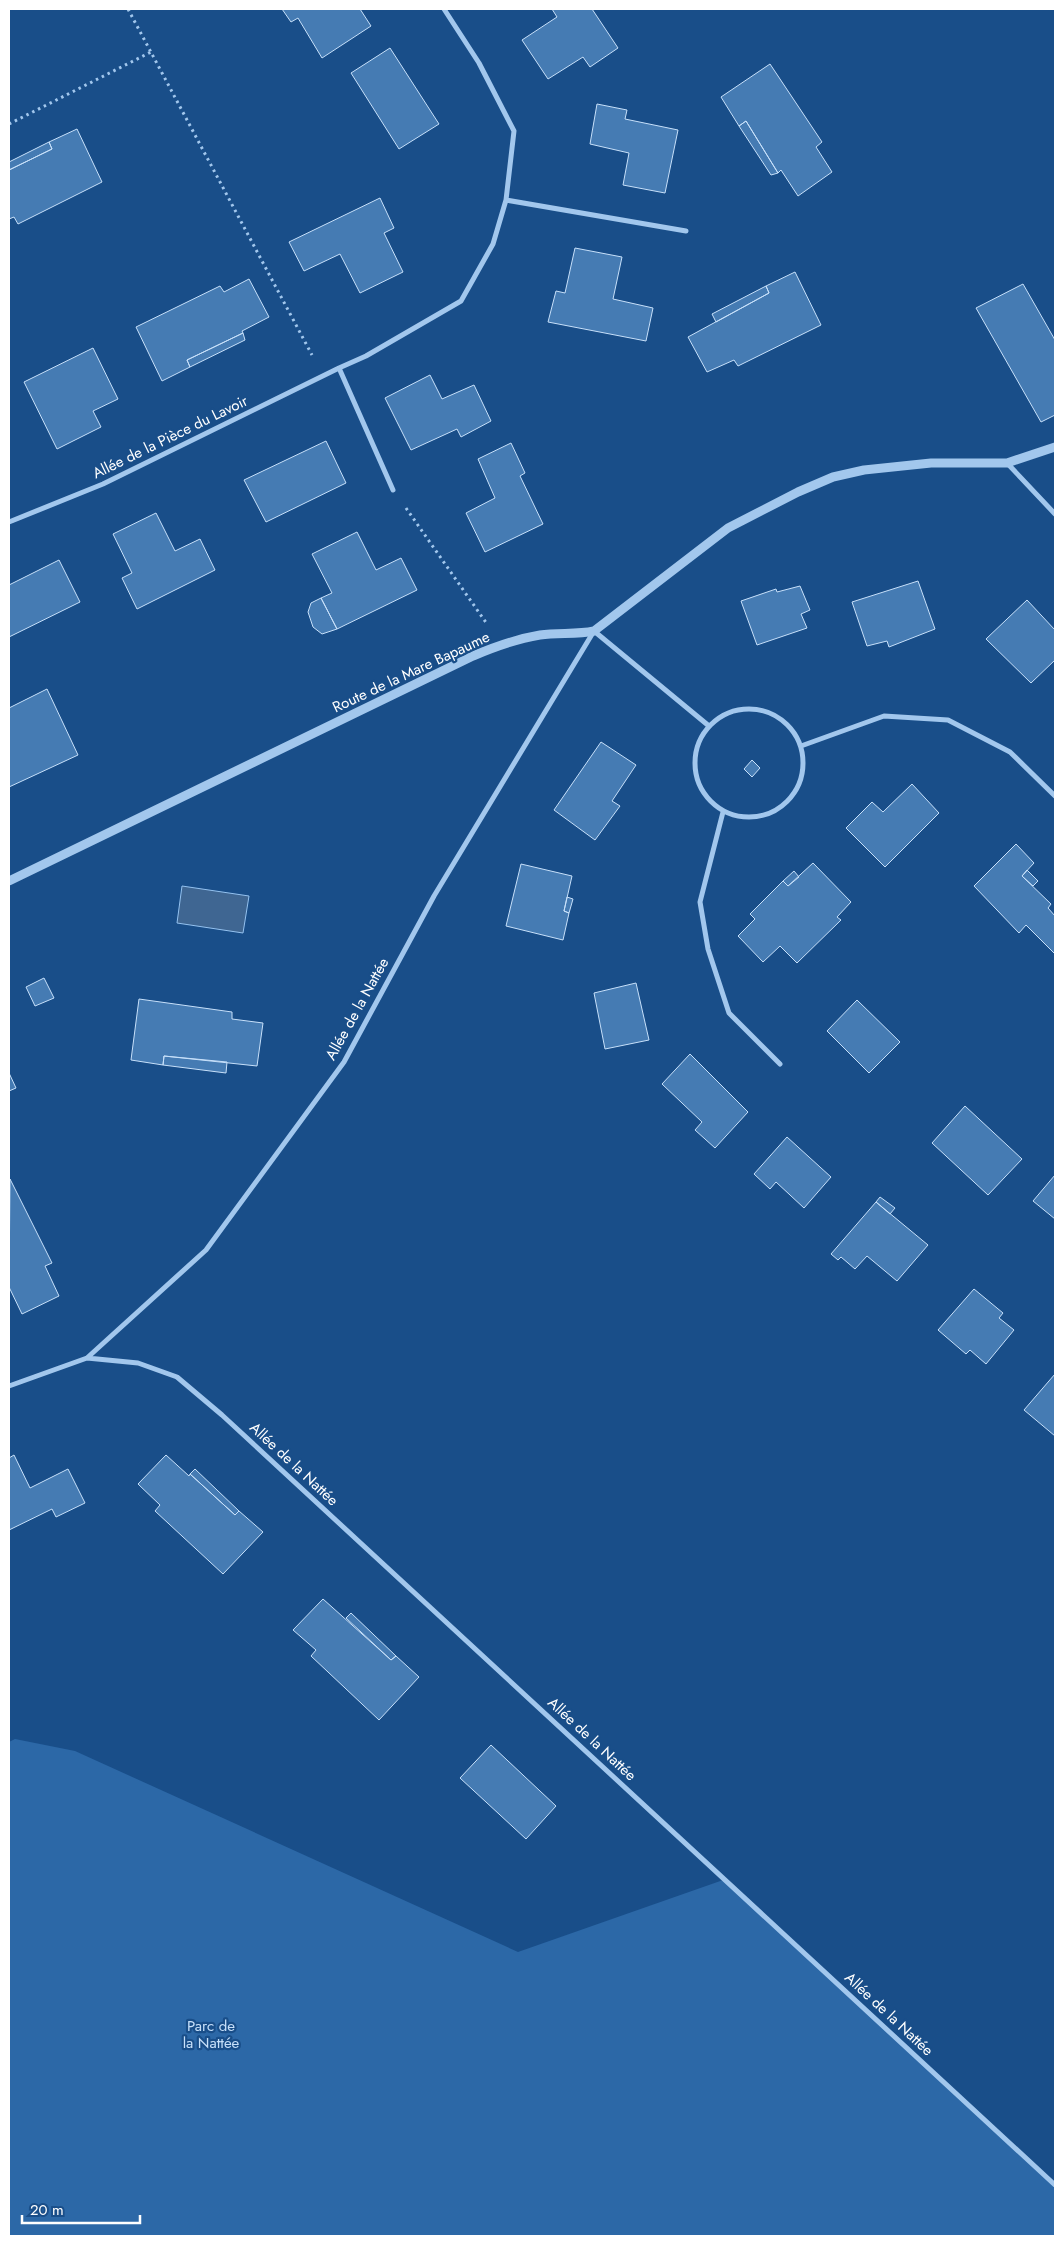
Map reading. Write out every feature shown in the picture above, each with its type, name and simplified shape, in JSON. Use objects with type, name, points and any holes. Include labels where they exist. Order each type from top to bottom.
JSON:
[{"type":"street","name":"Allée de la Pièce du Lavoir","points":[[9,522],[103,484],[323,375],[366,356],[461,301],[493,244],[506,200],[514,130],[479,63],[444,9]]},
{"type":"street","points":[[506,200],[686,232]]},
{"type":"street","points":[[338,368],[393,490]]},
{"type":"street","points":[[709,726],[594,631],[728,528],[798,492],[833,477],[864,470],[931,463],[1007,463],[1055,447]]},
{"type":"street","points":[[1007,463],[1055,514]]},
{"type":"street","name":"Route de la Mare Bapaume","points":[[9,882],[472,656],[502,644],[541,635],[577,634],[594,631]]},
{"type":"street","name":"Allée de la Nattée","points":[[9,1386],[87,1358],[206,1250],[344,1062],[434,896],[594,631]]},
{"type":"street","points":[[742,708],[761,710],[778,717],[792,729],[801,746],[804,765],[800,783],[791,799],[777,811],[759,818],[740,818],[723,812],[710,802],[700,788],[695,772],[695,756],[699,739],[709,726],[724,714],[742,708]]},
{"type":"street","points":[[801,746],[884,716],[948,720],[1010,752],[1055,796]]},
{"type":"street","points":[[723,812],[700,902],[708,949],[729,1014],[780,1064]]},
{"type":"street","name":"Allée de la Nattée","points":[[87,1358],[138,1363],[177,1377],[222,1415],[1055,2185]]},
{"type":"path","points":[[128,9],[323,375]]},
{"type":"path","points":[[9,124],[151,52]]},
{"type":"path","points":[[393,490],[488,625],[472,636],[472,656]]},
{"type":"green space","name":"Parc de la Nattée","points":[[15,1739],[75,1751],[518,1952],[726,1879],[1055,2185],[1055,2236],[9,2236],[9,1742]]},
{"type":"shaded area","points":[[182,886],[249,896],[243,933],[177,923]]},
{"type":"building","points":[[282,9],[360,9],[371,26],[322,58],[298,18],[291,22]]},
{"type":"building","points":[[552,9],[592,9],[618,48],[590,67],[583,57],[548,79],[522,40],[557,17]]},
{"type":"building","points":[[390,48],[439,124],[399,149],[351,73]]},
{"type":"building","points":[[770,64],[822,142],[816,147],[832,172],[798,196],[781,170],[778,173],[746,121],[739,126],[721,97]]},
{"type":"building","points":[[597,104],[627,110],[625,119],[678,130],[665,193],[623,185],[629,153],[590,144]]},
{"type":"building","points":[[746,121],[778,173],[771,175],[739,126]]},
{"type":"building","points":[[77,129],[102,182],[18,224],[14,217],[9,219],[9,170],[52,149],[49,142]]},
{"type":"building","points":[[49,142],[52,149],[9,170],[9,162]]},
{"type":"building","points":[[380,198],[394,228],[384,233],[403,272],[360,293],[340,254],[304,271],[289,242]]},
{"type":"building","points":[[575,248],[622,257],[613,299],[653,308],[646,341],[548,322],[556,291],[565,293]]},
{"type":"building","points":[[795,272],[821,325],[738,366],[734,360],[707,372],[688,337],[769,293],[766,286]]},
{"type":"building","points":[[249,279],[269,317],[242,331],[243,333],[187,360],[190,367],[162,381],[136,327],[220,286],[224,292]]},
{"type":"building","points":[[1023,284],[1055,340],[1055,415],[1041,422],[976,308]]},
{"type":"building","points":[[766,286],[769,293],[716,322],[712,314]]},
{"type":"building","points":[[243,333],[245,340],[190,367],[187,360]]},
{"type":"building","points":[[93,348],[118,399],[93,411],[101,427],[57,449],[24,382]]},
{"type":"building","points":[[430,375],[442,399],[474,385],[491,421],[461,437],[457,429],[411,450],[385,398]]},
{"type":"building","points":[[326,441],[346,483],[266,522],[244,480]]},
{"type":"building","points":[[511,443],[525,473],[520,476],[543,524],[485,552],[466,513],[495,498],[478,459]]},
{"type":"building","points":[[156,513],[175,551],[200,539],[215,570],[137,609],[122,578],[132,573],[113,534]]},
{"type":"building","points":[[357,532],[376,570],[401,558],[417,590],[337,629],[321,598],[332,593],[312,554]]},
{"type":"building","points":[[59,560],[80,602],[9,637],[9,585]]},
{"type":"building","points":[[918,581],[935,629],[889,647],[887,641],[867,646],[852,602]]},
{"type":"building","points":[[800,586],[810,610],[801,614],[807,628],[757,645],[741,601],[776,589],[777,592]]},
{"type":"building","points":[[321,598],[337,629],[322,634],[313,627],[308,612],[311,603]]},
{"type":"building","points":[[1027,600],[1055,630],[1055,660],[1031,683],[986,639]]},
{"type":"building","points":[[47,689],[78,755],[9,787],[9,708]]},
{"type":"building","points":[[601,742],[636,765],[612,801],[620,806],[595,840],[554,810]]},
{"type":"building","points":[[752,760],[760,768],[752,777],[744,769]]},
{"type":"building","points":[[912,784],[939,813],[885,867],[846,828],[872,802],[883,812]]},
{"type":"building","points":[[1016,844],[1034,863],[1022,876],[1051,904],[1048,908],[1055,916],[1055,954],[1026,925],[1019,933],[974,886]]},
{"type":"building","points":[[813,863],[851,902],[837,917],[841,920],[797,963],[780,946],[763,962],[738,936],[755,919],[750,914],[783,881],[788,886]]},
{"type":"building","points":[[521,864],[572,876],[564,911],[569,913],[563,940],[506,926]]},
{"type":"building","points":[[1027,870],[1038,881],[1033,886],[1022,876]]},
{"type":"building","points":[[794,871],[799,877],[788,886],[783,881]]},
{"type":"building","points":[[567,897],[573,899],[569,913],[564,911]]},
{"type":"building","points":[[44,978],[54,998],[35,1006],[26,987]]},
{"type":"building","points":[[636,983],[649,1040],[605,1049],[594,993]]},
{"type":"building","points":[[139,999],[232,1012],[232,1019],[263,1023],[257,1066],[164,1056],[163,1065],[131,1060]]},
{"type":"building","points":[[857,1000],[900,1042],[869,1073],[827,1031]]},
{"type":"building","points":[[690,1054],[748,1112],[715,1148],[695,1130],[702,1122],[662,1084]]},
{"type":"building","points":[[164,1056],[227,1062],[226,1073],[163,1065]]},
{"type":"building","points":[[9,1073],[16,1088],[9,1091]]},
{"type":"building","points":[[965,1106],[1022,1159],[988,1195],[932,1143]]},
{"type":"building","points":[[787,1137],[831,1177],[804,1208],[776,1182],[770,1189],[754,1174]]},
{"type":"building","points":[[1055,1175],[1055,1219],[1033,1201]]},
{"type":"building","points":[[10,1179],[52,1263],[45,1266],[59,1296],[22,1314],[9,1287]]},
{"type":"building","points":[[880,1197],[895,1208],[890,1214],[876,1202]]},
{"type":"building","points":[[876,1202],[928,1245],[897,1281],[867,1256],[855,1269],[841,1257],[838,1260],[831,1254]]},
{"type":"building","points":[[974,1289],[1003,1313],[999,1318],[1014,1330],[986,1364],[970,1350],[966,1354],[938,1330]]},
{"type":"building","points":[[1055,1374],[1055,1436],[1024,1410]]},
{"type":"building","points":[[14,1455],[30,1488],[68,1469],[85,1503],[56,1517],[52,1509],[9,1530],[9,1458]]},
{"type":"building","points":[[166,1455],[235,1515],[239,1511],[263,1532],[223,1574],[155,1511],[160,1505],[138,1484]]},
{"type":"building","points":[[195,1469],[239,1511],[235,1515],[190,1474]]},
{"type":"building","points":[[323,1599],[391,1660],[396,1656],[419,1677],[379,1720],[311,1656],[316,1650],[293,1630]]},
{"type":"building","points":[[351,1613],[396,1656],[391,1660],[346,1618]]},
{"type":"building","points":[[491,1745],[556,1806],[526,1839],[460,1778]]}]
